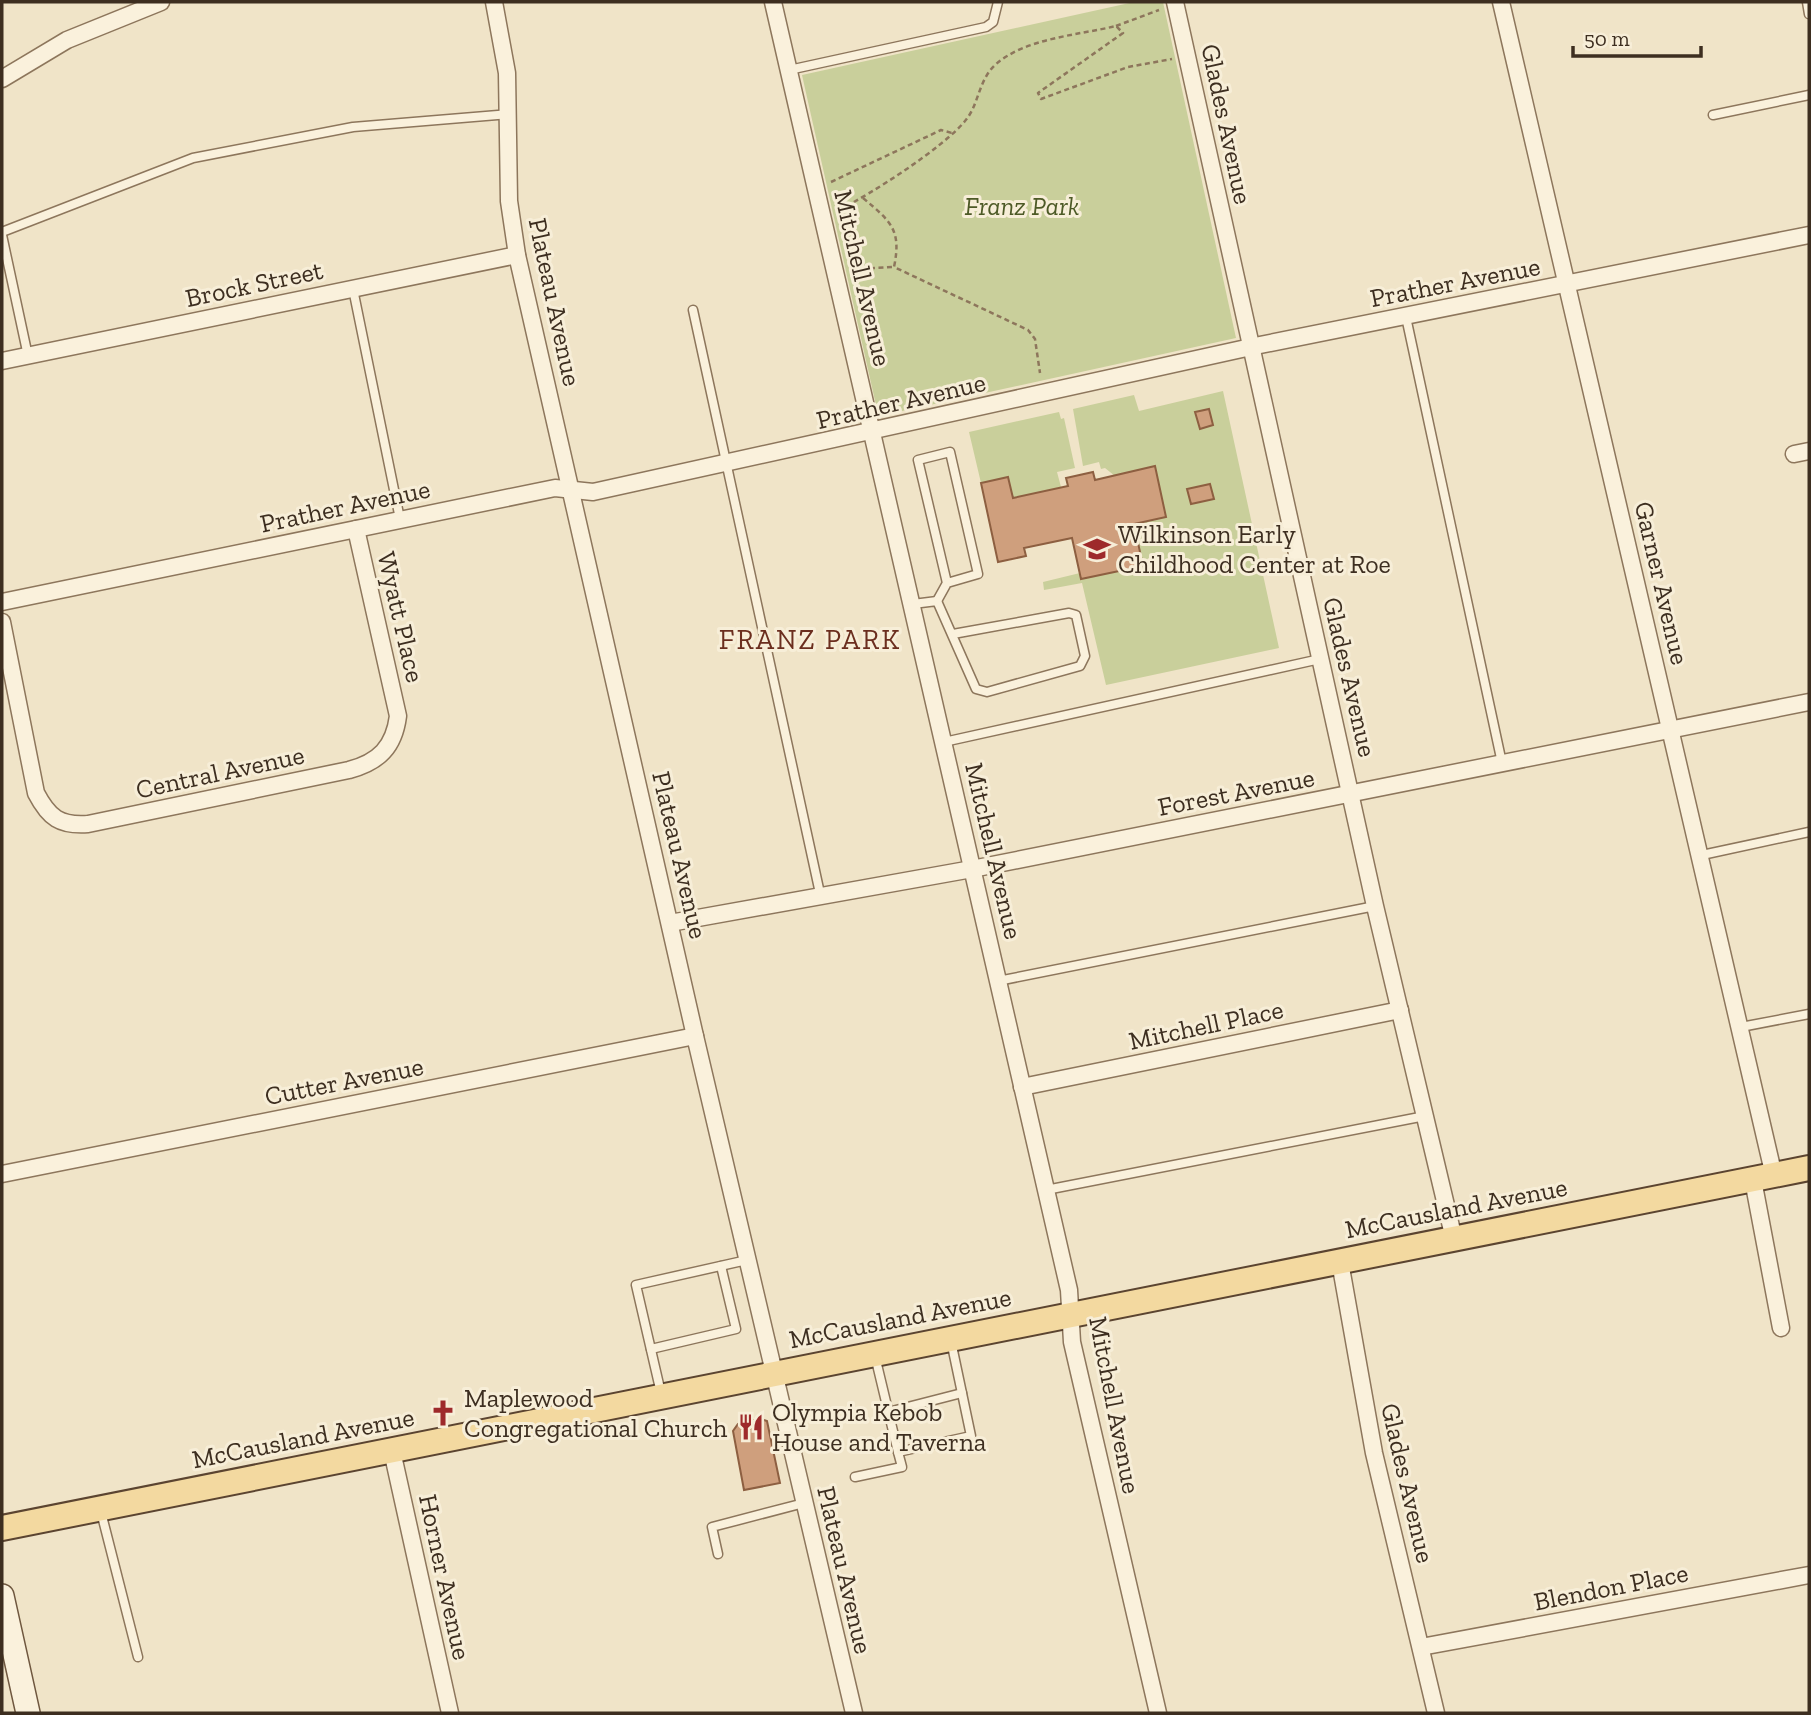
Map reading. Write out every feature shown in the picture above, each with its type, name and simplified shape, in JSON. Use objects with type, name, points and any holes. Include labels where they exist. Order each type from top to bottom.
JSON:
[{"type":"main road","name":"McCausland Avenue","points":[[2,1528],[1809,1168]]},
{"type":"street","points":[[2,79],[67,40],[161,2]]},
{"type":"street","name":"Plateau Avenue","points":[[494,2],[507,73],[510,114],[509,201],[517,255],[695,1036],[854,1713]]},
{"type":"street","name":"Mitchell Avenue","points":[[773,2],[874,432],[1069,1290],[1072,1342],[1158,1713]]},
{"type":"street","name":"Garner Avenue","points":[[1501,2],[1741,1027],[1764,1178],[1781,1328]]},
{"type":"street","name":"Glades Avenue","points":[[1168,6],[1251,347],[1375,906],[1454,1239]]},
{"type":"street","name":"Prather Avenue","points":[[2,602],[555,488],[593,492],[1251,347],[1809,235]]},
{"type":"street","name":"Brock Street","points":[[2,361],[517,255]]},
{"type":"street","name":"Wyatt Place","points":[[356,529],[398,716]]},
{"type":"street","name":"Central Avenue","points":[[2,622],[36,793],[45,810],[57,822],[72,825],[349,770],[377,759],[396,732],[398,716]]},
{"type":"street","name":"Forest Avenue","points":[[670,923],[974,869],[1809,702]]},
{"type":"street","name":"Mitchell Place","points":[[1022,1087],[1400,1010]]},
{"type":"street","name":"Cutter Avenue","points":[[2,1174],[695,1036]]},
{"type":"street","name":"Glades Avenue","points":[[1340,1262],[1374,1453],[1436,1713]]},
{"type":"street","name":"Horner Avenue","points":[[392,1451],[450,1713]]},
{"type":"street","name":"Blendon Place","points":[[1421,1647],[1809,1575]]},
{"type":"street","points":[[2,1596],[29,1713]]},
{"type":"lane","points":[[789,70],[986,27],[993,22],[998,2]]},
{"type":"lane","points":[[1807,2],[1809,14]]},
{"type":"lane","points":[[1713,115],[1809,95]]},
{"type":"lane","points":[[28,356],[2,233],[193,158],[353,127],[510,114]]},
{"type":"lane","points":[[353,289],[400,519]]},
{"type":"lane","points":[[693,310],[724,465],[821,898]]},
{"type":"lane","points":[[1406,317],[1502,764]]},
{"type":"lane","points":[[937,601],[947,583],[918,460],[950,452],[978,575],[947,583]]},
{"type":"lane","points":[[913,604],[937,601]]},
{"type":"lane","points":[[937,601],[976,689],[987,692],[1080,666],[1085,656],[1076,615],[1069,612],[953,634]]},
{"type":"lane","points":[[944,742],[1321,659]]},
{"type":"lane","points":[[1702,855],[1809,832]]},
{"type":"lane","points":[[998,981],[1375,906]]},
{"type":"lane","points":[[1741,1027],[1809,1014]]},
{"type":"lane","points":[[1045,1190],[1425,1116]]},
{"type":"lane","points":[[662,1396],[636,1285],[747,1259]]},
{"type":"lane","points":[[651,1349],[736,1329],[721,1266]]},
{"type":"lane","points":[[898,1452],[971,1436],[950,1339]]},
{"type":"lane","points":[[855,1477],[902,1466],[875,1353]]},
{"type":"lane","points":[[888,1412],[962,1393]]},
{"type":"lane","points":[[718,1554],[712,1527],[804,1503]]},
{"type":"lane","points":[[100,1509],[138,1657]]},
{"type":"path","points":[[836,211],[863,198],[967,119],[980,85],[995,65],[1021,49],[1116,26],[1168,6]]},
{"type":"path","points":[[1116,26],[1123,33],[1038,93],[1041,99],[1128,67],[1172,59]]},
{"type":"path","points":[[829,183],[941,130],[951,133]]},
{"type":"path","points":[[863,198],[891,222],[897,242],[894,267]]},
{"type":"path","points":[[849,270],[894,267],[1028,330],[1035,339],[1040,373]]},
{"type":"green space","name":"Franz Park","points":[[1134,2],[1163,2],[1236,338],[884,415],[878,414],[802,75]]},
{"type":"green space","points":[[1223,391],[1279,648],[1106,685],[1082,583],[1044,590],[1043,582],[1080,573],[1082,579],[1143,566],[1135,524],[1166,517],[1105,468],[1101,469],[1099,462],[1083,466],[1073,409],[1134,395],[1139,411]],"holes":[[[1208,409],[1213,425],[1200,428],[1196,412]],[[1210,484],[1213,499],[1191,504],[1188,489]]]},
{"type":"green space","points":[[1059,412],[1061,419],[1064,418],[1075,468],[1057,472],[1061,487],[1013,498],[1008,477],[981,483],[969,432]]},
{"type":"building","points":[[1209,409],[1213,425],[1200,429],[1195,412]]},
{"type":"building","name":"Wilkinson Early Childhood Center at Roe","points":[[1155,466],[1166,517],[1134,524],[1143,566],[1081,579],[1072,538],[1024,548],[1026,556],[998,562],[981,483],[1008,477],[1013,498],[1068,486],[1066,478],[1093,472],[1095,480]]},
{"type":"building","points":[[1210,484],[1214,499],[1191,504],[1187,489]]},
{"type":"building","points":[[761,1419],[767,1421],[780,1483],[744,1490],[733,1431],[738,1424]]},
{"type":"place","name":"Wilkinson Early Childhood Center at Roe","points":[[1097,549]]},
{"type":"place","name":"Maplewood Congregational Church","points":[[443,1413]]},
{"type":"place","name":"Olympia Kebob House and Taverna","points":[[751,1427]]},
{"type":"district","name":"FRANZ PARK","points":[[810,639]]}]
